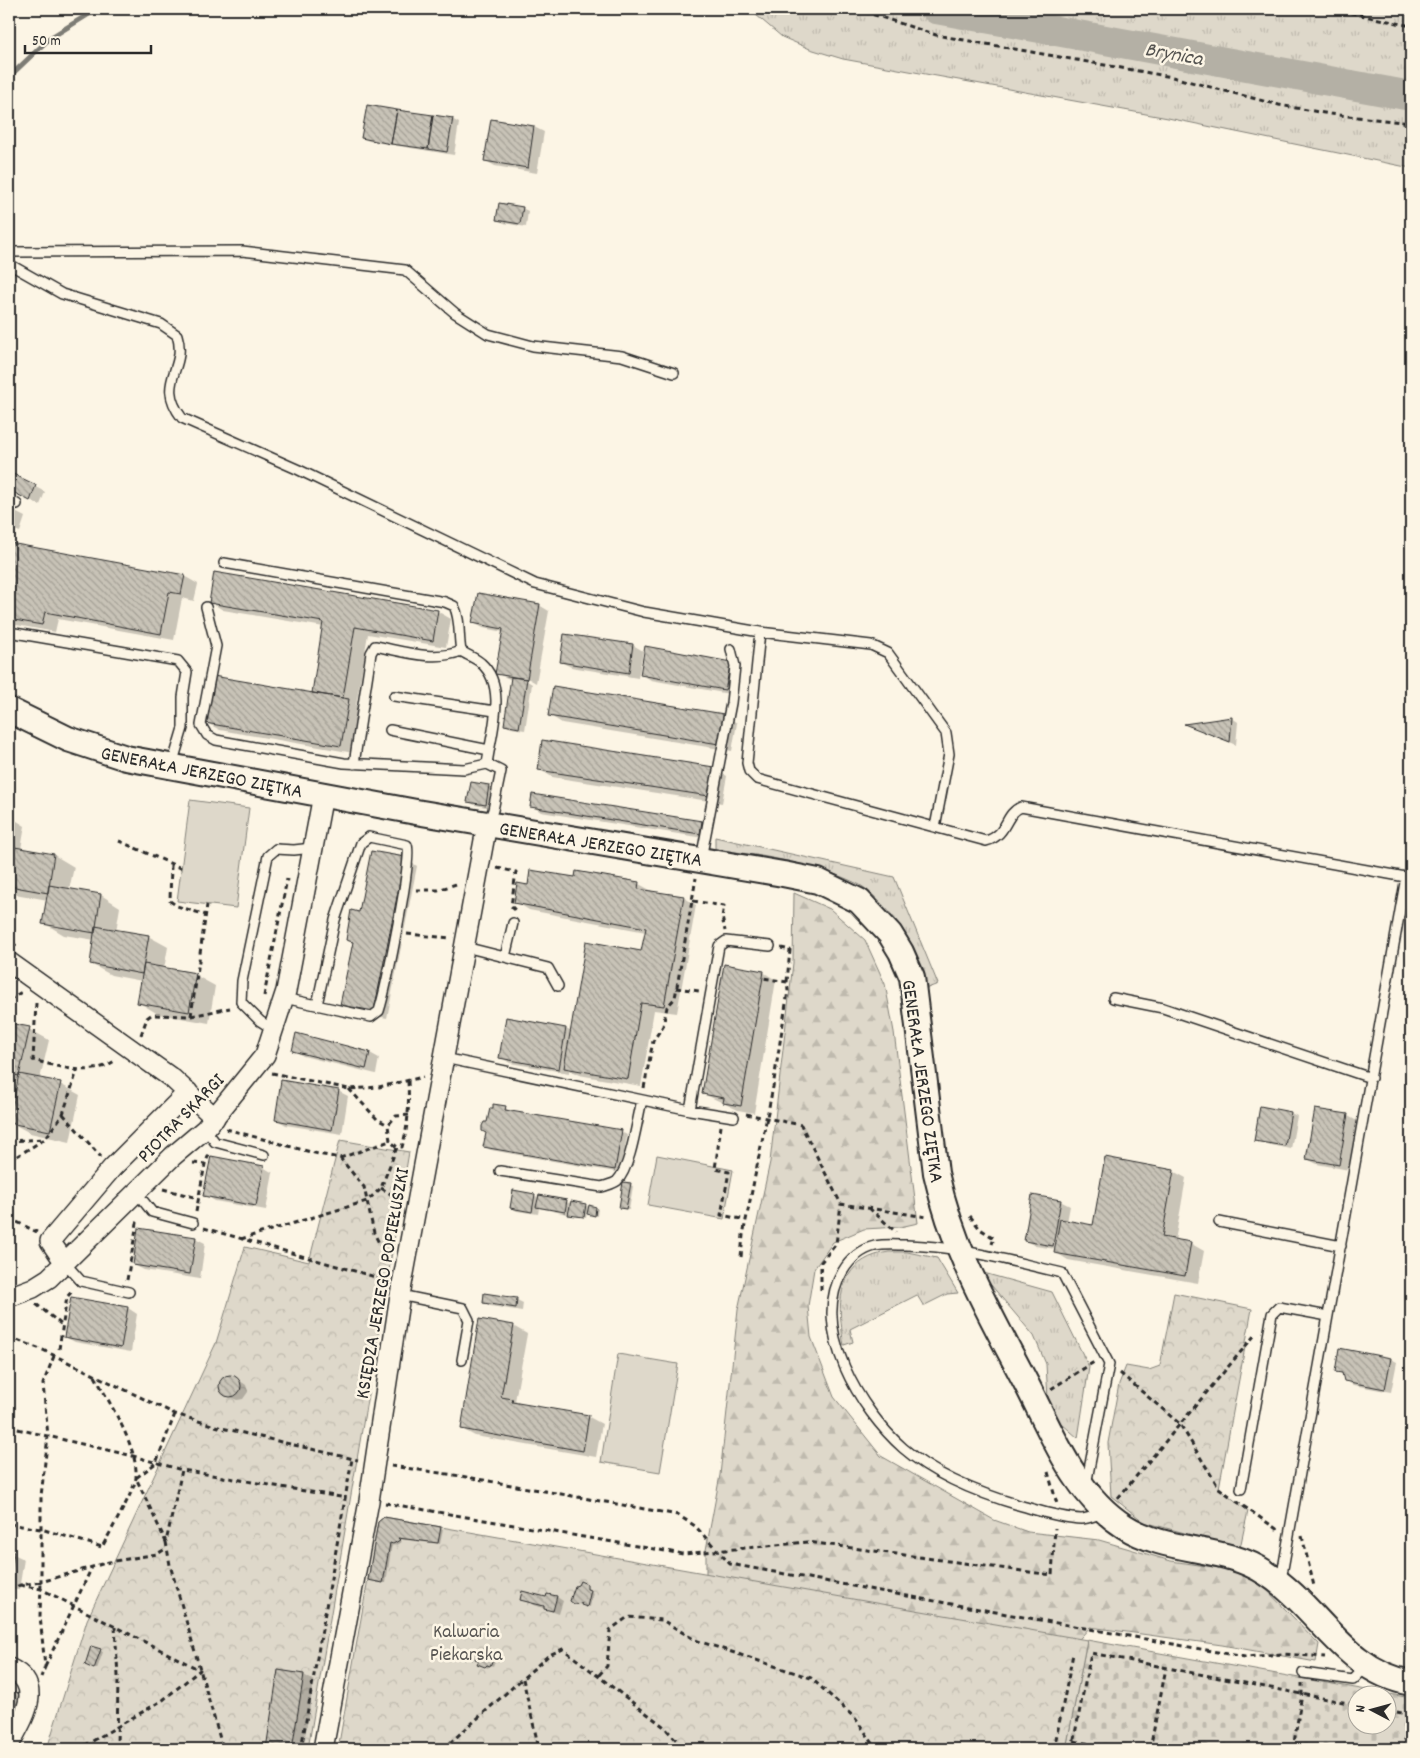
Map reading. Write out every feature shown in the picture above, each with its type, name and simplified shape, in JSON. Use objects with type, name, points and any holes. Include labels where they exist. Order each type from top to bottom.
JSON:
[{"type":"street","name":"GENERAŁA JERZEGO ZIĘTKA","points":[[9,710],[92,748],[126,758],[487,824],[699,866],[818,881],[859,901],[890,934],[912,976],[936,1174],[942,1202],[958,1249],[1055,1439],[1085,1490],[1104,1512],[1125,1527],[1148,1538],[1182,1549],[1222,1556],[1250,1564],[1280,1583],[1298,1598],[1342,1647],[1367,1665],[1389,1677],[1411,1683]]},
{"type":"street","name":"PIOTRA SKARGI","points":[[9,1297],[33,1288],[49,1278],[173,1156],[213,1125],[258,1067],[265,1055],[284,998],[323,795]]},
{"type":"street","name":"KSIĘDZA JERZEGO POPIEŁUSZKI","points":[[323,1749],[369,1501],[366,1462],[400,1295],[444,1058],[455,944],[487,824]]},
{"type":"street","points":[[9,962],[188,1092],[213,1125]]},
{"type":"street","points":[[65,1263],[50,1241],[112,1168],[188,1092]]},
{"type":"street","points":[[9,1668],[19,1673],[29,1686],[29,1702],[9,1745]]},
{"type":"lane","points":[[9,252],[242,251],[405,270],[455,313],[488,334],[533,346],[622,356],[674,374]]},
{"type":"lane","points":[[9,264],[62,294],[161,324],[177,335],[181,346],[180,355],[174,372],[170,395],[172,404],[182,418],[299,470],[535,584],[644,612],[760,632],[871,645],[888,652],[946,733],[949,754],[935,827]]},
{"type":"lane","points":[[224,563],[445,602],[454,606],[459,617],[458,636],[461,651],[482,664],[494,685],[495,711],[487,764]]},
{"type":"lane","points":[[206,608],[216,646],[202,712],[203,730],[216,740],[354,764],[464,769],[487,764],[501,771],[493,810],[487,824]]},
{"type":"lane","points":[[9,632],[178,660],[186,672],[183,698],[183,728],[172,766]]},
{"type":"lane","points":[[760,632],[747,763],[749,771],[757,779],[986,841],[995,839],[1003,831],[1014,810],[1021,807],[1409,878],[1280,1583]]},
{"type":"lane","points":[[354,764],[371,653],[375,646],[428,656],[448,656],[461,651]]},
{"type":"lane","points":[[699,866],[731,703],[735,666],[731,649]]},
{"type":"lane","points":[[394,696],[495,711]]},
{"type":"lane","points":[[390,730],[489,750]]},
{"type":"lane","points":[[284,998],[371,1017],[376,1015],[381,1005],[404,890],[409,857],[407,845],[369,837],[361,843],[335,920],[317,1005]]},
{"type":"lane","points":[[274,1030],[260,1021],[241,1002],[242,981],[268,856],[276,849],[312,848]]},
{"type":"lane","points":[[504,957],[514,924]]},
{"type":"lane","points":[[690,1110],[709,993],[719,946],[726,941],[770,946]]},
{"type":"lane","points":[[455,944],[548,968],[558,986]]},
{"type":"lane","points":[[1113,998],[1163,1008],[1371,1078]]},
{"type":"lane","points":[[444,1058],[690,1110],[734,1117]]},
{"type":"lane","points":[[500,1171],[602,1187],[615,1183],[622,1174],[627,1161],[642,1100]]},
{"type":"lane","points":[[213,1125],[215,1142],[264,1155]]},
{"type":"lane","points":[[137,1192],[152,1212],[193,1223]]},
{"type":"lane","points":[[1219,1222],[1341,1246]]},
{"type":"lane","points":[[1085,1490],[1109,1364],[1062,1272],[958,1249],[928,1245],[876,1246],[859,1253],[847,1265],[838,1279],[833,1299],[835,1340],[858,1395],[884,1429],[904,1449],[939,1472],[1012,1503],[1056,1515],[1082,1519],[1104,1512]]},
{"type":"lane","points":[[65,1263],[80,1281],[127,1292]]},
{"type":"lane","points":[[400,1295],[463,1308],[469,1320],[462,1360]]},
{"type":"lane","points":[[1241,1489],[1272,1314],[1279,1306],[1328,1316]]},
{"type":"lane","points":[[1303,1673],[1353,1680],[1367,1665]]},
{"type":"path","points":[[856,9],[936,35],[1172,77],[1280,104],[1330,114],[1411,123]]},
{"type":"path","points":[[1332,9],[1411,26]]},
{"type":"path","points":[[119,841],[181,868]]},
{"type":"path","points":[[171,865],[170,901],[177,906],[206,915]]},
{"type":"path","points":[[642,1100],[653,1041],[662,1026],[667,1007],[674,998],[699,866]]},
{"type":"path","points":[[404,890],[438,890],[462,882]]},
{"type":"path","points":[[693,901],[724,906],[722,917],[726,941]]},
{"type":"path","points":[[191,1016],[207,905]]},
{"type":"path","points":[[395,933],[455,944],[454,932]]},
{"type":"path","points":[[741,1257],[746,1220],[767,1118],[786,1005],[790,950],[770,946]]},
{"type":"path","points":[[763,978],[787,982]]},
{"type":"path","points":[[37,983],[33,1060],[77,1071],[107,1066],[131,1050],[139,1042],[147,1018],[151,1015],[191,1016],[234,1008],[241,1002]]},
{"type":"path","points":[[9,1000],[37,983]]},
{"type":"path","points":[[676,988],[709,993]]},
{"type":"path","points":[[424,1086],[427,1070]]},
{"type":"path","points":[[9,1161],[45,1139],[64,1114],[77,1071]]},
{"type":"path","points":[[267,1072],[349,1089],[379,1087],[426,1076]]},
{"type":"path","points":[[397,1147],[402,1147],[408,1130],[408,1081]]},
{"type":"path","points":[[349,1089],[365,1108],[377,1119],[388,1125]]},
{"type":"path","points":[[734,1117],[743,1113],[801,1125],[841,1204],[836,1244],[821,1262],[821,1292]]},
{"type":"path","points":[[64,1114],[112,1168]]},
{"type":"path","points":[[397,1147],[390,1141],[388,1125],[396,1116],[409,1115]]},
{"type":"path","points":[[723,1115],[715,1169],[729,1172],[722,1215],[746,1220]]},
{"type":"path","points":[[213,1125],[302,1150],[340,1158],[390,1141]]},
{"type":"path","points":[[9,1141],[45,1139]]},
{"type":"path","points":[[240,1239],[367,1201],[381,1188],[397,1147]]},
{"type":"path","points":[[211,1149],[205,1164],[193,1223],[240,1239],[390,1281],[391,1276]]},
{"type":"path","points":[[340,1158],[364,1187],[374,1233],[393,1270],[394,1260]]},
{"type":"path","points":[[158,1188],[198,1198]]},
{"type":"path","points":[[381,1188],[404,1202],[405,1197]]},
{"type":"path","points":[[841,1204],[935,1218]]},
{"type":"path","points":[[869,1208],[898,1233],[905,1234]]},
{"type":"path","points":[[9,1218],[33,1229],[50,1241]]},
{"type":"path","points":[[126,1220],[137,1223],[127,1292]]},
{"type":"path","points":[[59,1349],[67,1297],[80,1281]]},
{"type":"path","points":[[32,1302],[63,1325]]},
{"type":"path","points":[[1104,1512],[1272,1314]]},
{"type":"path","points":[[9,1337],[54,1356],[175,1414],[222,1428],[366,1462],[461,1476],[678,1515],[695,1526],[730,1564],[1245,1657],[1282,1654],[1327,1657],[1342,1647]]},
{"type":"path","points":[[45,1667],[40,1589],[41,1496],[48,1436],[43,1384],[54,1356]]},
{"type":"path","points":[[95,1376],[124,1431],[133,1456],[136,1478],[166,1542],[223,1749]]},
{"type":"path","points":[[9,1524],[41,1529],[102,1547],[136,1478],[156,1463],[175,1414]]},
{"type":"path","points":[[9,1427],[133,1456],[182,1470],[346,1498]]},
{"type":"path","points":[[359,1451],[366,1462]]},
{"type":"path","points":[[301,1749],[352,1459]]},
{"type":"path","points":[[166,1542],[182,1470]]},
{"type":"path","points":[[369,1501],[683,1554],[808,1542],[1052,1575],[1053,1561]]},
{"type":"path","points":[[1050,1523],[1063,1526]]},
{"type":"path","points":[[9,1590],[20,1585],[41,1582],[130,1557],[157,1554],[167,1548]]},
{"type":"path","points":[[38,1686],[92,1567]]},
{"type":"path","points":[[20,1585],[40,1589],[200,1670]]},
{"type":"path","points":[[599,1675],[607,1666],[610,1630],[628,1617],[662,1620],[695,1640],[811,1678],[855,1718],[877,1749]]},
{"type":"path","points":[[115,1627],[117,1749]]},
{"type":"path","points":[[443,1749],[549,1655],[563,1649],[663,1726],[685,1749]]},
{"type":"path","points":[[1072,1749],[1091,1653],[1348,1702]]},
{"type":"path","points":[[1054,1749],[1073,1654]]},
{"type":"path","points":[[1150,1749],[1166,1668]]},
{"type":"path","points":[[79,1749],[163,1700],[200,1670]]},
{"type":"path","points":[[1292,1749],[1302,1694],[1303,1673]]},
{"type":"path","points":[[523,1679],[539,1749]]},
{"type":"path","points":[[1398,1712],[1411,1715],[1403,1749]]},
{"type":"path","points":[[1074,1741],[1118,1749]]},
{"type":"green space","points":[[749,9],[886,9],[1411,105],[1411,168],[1168,118],[843,59],[810,49],[782,37]]},
{"type":"green space","points":[[1006,9],[1411,9],[1411,87]]},
{"type":"green space","points":[[190,800],[249,808],[236,908],[177,901]]},
{"type":"green space","points":[[715,837],[894,877],[938,984],[925,989],[920,964],[904,931],[889,911],[863,887],[843,877],[807,866],[715,849]]},
{"type":"green space","points":[[794,893],[830,909],[865,940],[885,984],[894,1032],[918,1223],[900,1227],[864,1229],[833,1242],[814,1269],[808,1306],[811,1337],[834,1397],[881,1456],[994,1520],[1028,1532],[1099,1540],[1171,1561],[1241,1571],[1261,1584],[1319,1644],[1316,1662],[1222,1645],[1090,1627],[1058,1663],[678,1576],[706,1574],[706,1550],[720,1475],[738,1310],[770,1162],[793,963]]},
{"type":"green space","points":[[340,1140],[409,1152],[308,1749],[47,1749],[87,1620],[216,1343],[245,1247],[309,1262]]},
{"type":"green space","points":[[657,1155],[733,1170],[724,1219],[648,1205]]},
{"type":"green space","points":[[889,1252],[907,1252],[937,1258],[958,1293],[947,1294],[925,1305],[923,1305],[917,1295],[850,1329],[853,1342],[844,1345],[840,1309],[844,1285],[849,1275],[864,1260]]},
{"type":"green space","points":[[980,1272],[1052,1292],[1089,1367],[1078,1438],[1054,1417],[1048,1399],[1046,1364],[1034,1336]]},
{"type":"green space","points":[[1174,1293],[1252,1309],[1219,1488],[1248,1511],[1240,1548],[1144,1522],[1111,1496],[1108,1443],[1119,1384],[1126,1366],[1149,1370],[1160,1366]]},
{"type":"green space","points":[[618,1354],[678,1364],[660,1472],[601,1462]]},
{"type":"green space","name":"Kalwaria Piekarska","points":[[384,1517],[1087,1640],[1066,1749],[338,1749],[378,1522]]},
{"type":"green space","points":[[1087,1640],[1348,1687],[1348,1736],[1398,1736],[1398,1696],[1411,1698],[1411,1749],[1066,1749]]},
{"type":"building","points":[[367,105],[397,110],[391,144],[361,138]]},
{"type":"building","points":[[397,110],[433,115],[428,149],[391,144]]},
{"type":"building","points":[[433,115],[453,118],[447,152],[428,149]]},
{"type":"building","points":[[491,119],[534,126],[528,168],[484,161]]},
{"type":"building","points":[[499,203],[523,207],[520,224],[496,220]]},
{"type":"building","points":[[9,472],[36,485],[30,501],[9,490]]},
{"type":"building","points":[[9,508],[16,510],[10,527],[9,527]]},
{"type":"building","points":[[10,543],[185,575],[181,594],[169,592],[161,634],[45,612],[42,625],[9,619]]},
{"type":"building","points":[[214,572],[438,610],[433,641],[355,627],[343,698],[312,693],[323,622],[209,603]]},
{"type":"building","points":[[478,593],[540,604],[527,679],[495,674],[503,629],[472,623]]},
{"type":"building","points":[[564,634],[633,644],[629,673],[560,662]]},
{"type":"building","points":[[645,646],[731,662],[725,690],[640,675]]},
{"type":"building","points":[[213,676],[349,699],[341,746],[205,723]]},
{"type":"building","points":[[511,677],[527,679],[519,728],[504,725]]},
{"type":"building","points":[[553,686],[724,714],[719,744],[548,716]]},
{"type":"building","points":[[1232,717],[1230,742],[1184,724]]},
{"type":"building","points":[[542,740],[714,767],[709,796],[538,770]]},
{"type":"building","points":[[471,782],[489,785],[486,805],[467,802]]},
{"type":"building","points":[[532,794],[702,821],[700,834],[530,807]]},
{"type":"building","points":[[9,846],[54,854],[48,893],[9,886]]},
{"type":"building","points":[[371,851],[405,857],[374,1011],[340,1005],[353,942],[346,940],[351,910],[359,912]]},
{"type":"building","points":[[530,870],[575,877],[576,871],[639,882],[638,889],[684,896],[664,1006],[641,1003],[628,1079],[564,1068],[586,941],[641,951],[646,928],[514,903],[517,883],[528,885]]},
{"type":"building","points":[[49,885],[101,894],[95,933],[42,924]]},
{"type":"building","points":[[95,926],[149,935],[142,974],[90,964]]},
{"type":"building","points":[[144,964],[196,973],[189,1012],[137,1003]]},
{"type":"building","points":[[724,964],[764,971],[741,1106],[723,1103],[724,1098],[702,1094]]},
{"type":"building","points":[[506,1017],[566,1028],[559,1069],[499,1058]]},
{"type":"building","points":[[9,1023],[30,1027],[19,1076],[9,1074]]},
{"type":"building","points":[[296,1033],[370,1052],[366,1069],[292,1051]]},
{"type":"building","points":[[19,1074],[61,1082],[50,1131],[9,1123]]},
{"type":"building","points":[[281,1080],[339,1090],[332,1130],[275,1120]]},
{"type":"building","points":[[493,1104],[506,1106],[505,1110],[622,1130],[615,1170],[483,1147],[486,1133],[482,1131],[482,1126],[484,1122],[487,1122],[490,1108],[493,1108]]},
{"type":"building","points":[[1260,1106],[1291,1112],[1285,1146],[1254,1141]]},
{"type":"building","points":[[1315,1109],[1348,1114],[1339,1165],[1306,1159]]},
{"type":"building","points":[[211,1156],[264,1166],[256,1206],[203,1196]]},
{"type":"building","points":[[1105,1157],[1174,1170],[1162,1237],[1191,1242],[1185,1276],[1054,1253],[1060,1219],[1093,1225]]},
{"type":"building","points":[[623,1182],[631,1183],[626,1209],[619,1208]]},
{"type":"building","points":[[513,1190],[535,1194],[532,1212],[510,1208]]},
{"type":"building","points":[[539,1195],[567,1200],[565,1212],[536,1207]]},
{"type":"building","points":[[1032,1195],[1061,1200],[1053,1246],[1024,1241]]},
{"type":"building","points":[[571,1201],[586,1204],[584,1217],[568,1215]]},
{"type":"building","points":[[589,1205],[596,1207],[595,1216],[587,1214]]},
{"type":"building","points":[[138,1228],[196,1237],[190,1274],[133,1265]]},
{"type":"building","points":[[484,1293],[517,1298],[516,1308],[483,1303]]},
{"type":"building","points":[[71,1297],[128,1307],[121,1348],[64,1337]]},
{"type":"building","points":[[479,1319],[514,1325],[501,1397],[513,1399],[512,1402],[589,1415],[583,1451],[461,1429]]},
{"type":"building","points":[[1339,1348],[1391,1358],[1385,1389],[1344,1381],[1342,1373],[1335,1372]]},
{"type":"building","points":[[230,1375],[238,1378],[241,1386],[238,1394],[230,1397],[222,1394],[219,1386],[222,1378]]},
{"type":"building","points":[[384,1517],[441,1527],[438,1543],[398,1538],[400,1540],[393,1544],[390,1543],[383,1583],[368,1580],[378,1522]]},
{"type":"building","points":[[9,1551],[14,1552],[9,1586]]},
{"type":"building","points":[[580,1581],[587,1584],[587,1589],[591,1590],[587,1607],[581,1605],[582,1603],[574,1604],[570,1601],[575,1586]]},
{"type":"building","points":[[522,1591],[546,1597],[547,1594],[557,1596],[553,1611],[544,1609],[544,1606],[520,1600]]},
{"type":"building","points":[[91,1646],[101,1649],[94,1669],[85,1665]]},
{"type":"building","points":[[485,1647],[492,1650],[489,1657],[493,1659],[490,1666],[487,1665],[485,1667],[477,1664],[479,1660],[475,1659],[478,1651],[482,1653]]},
{"type":"building","points":[[278,1670],[304,1674],[292,1749],[266,1749]]},
{"type":"building","points":[[9,1690],[21,1694],[9,1729]]},
{"type":"waterway","points":[[9,77],[50,38],[97,9]]},
{"type":"waterway","name":"Brynica","points":[[936,9],[1411,96]]}]
